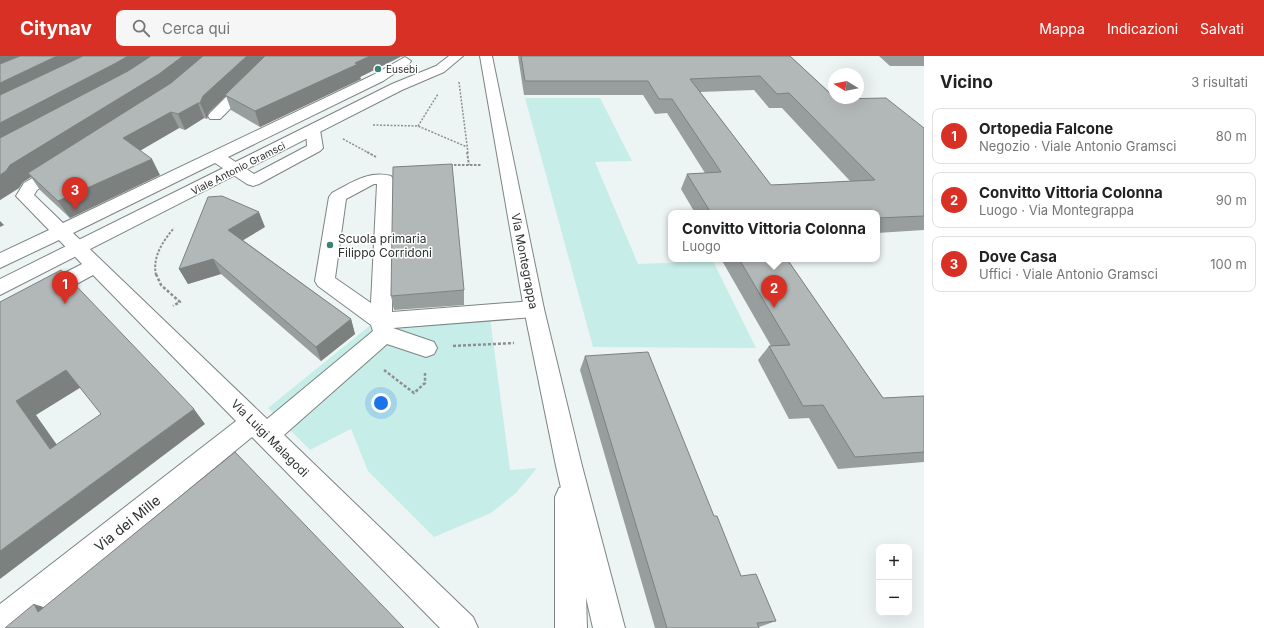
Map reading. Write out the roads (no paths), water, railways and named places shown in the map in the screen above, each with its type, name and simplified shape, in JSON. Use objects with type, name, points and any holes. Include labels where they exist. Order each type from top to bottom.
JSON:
[{"type":"main road","points":[[215,116],[262,68],[277,56]]},
{"type":"main road","points":[[216,157],[253,181],[315,148],[313,130],[397,87],[440,69],[457,56]]},
{"type":"main road","name":"Via Montegrappa","points":[[486,56],[534,310],[569,466]]},
{"type":"main road","points":[[0,262],[378,78],[405,61]]},
{"type":"main road","points":[[397,87],[428,61]]},
{"type":"main road","points":[[314,109],[334,120]]},
{"type":"main road","points":[[73,160],[30,187],[25,196],[78,248]]},
{"type":"main road","name":"Viale Antonio Gramsci","points":[[0,288],[235,169]]},
{"type":"main road","points":[[383,327],[385,178],[371,179],[338,197],[325,281],[383,327],[426,348]]},
{"type":"main road","name":"Via Luigi Malagodi","points":[[78,248],[462,628]]},
{"type":"main road","points":[[0,316],[95,265]]},
{"type":"main road","points":[[383,327],[534,310]]},
{"type":"main road","name":"Via dei Mille","points":[[0,624],[260,428],[363,353],[383,327]]},
{"type":"main road","points":[[569,466],[571,628]]},
{"type":"main road","points":[[569,466],[609,628]]},
{"type":"place","name":"Eusebi","points":[[378,69]]},
{"type":"place","name":"Dove Casa","points":[[75,210]]},
{"type":"place","name":"Scuola primaria Filippo Corridoni","points":[[330,245]]},
{"type":"place","name":"Ortopedia Falcone","points":[[65,304]]},
{"type":"place","name":"Convitto Vittoria Colonna","points":[[774,308]]}]
